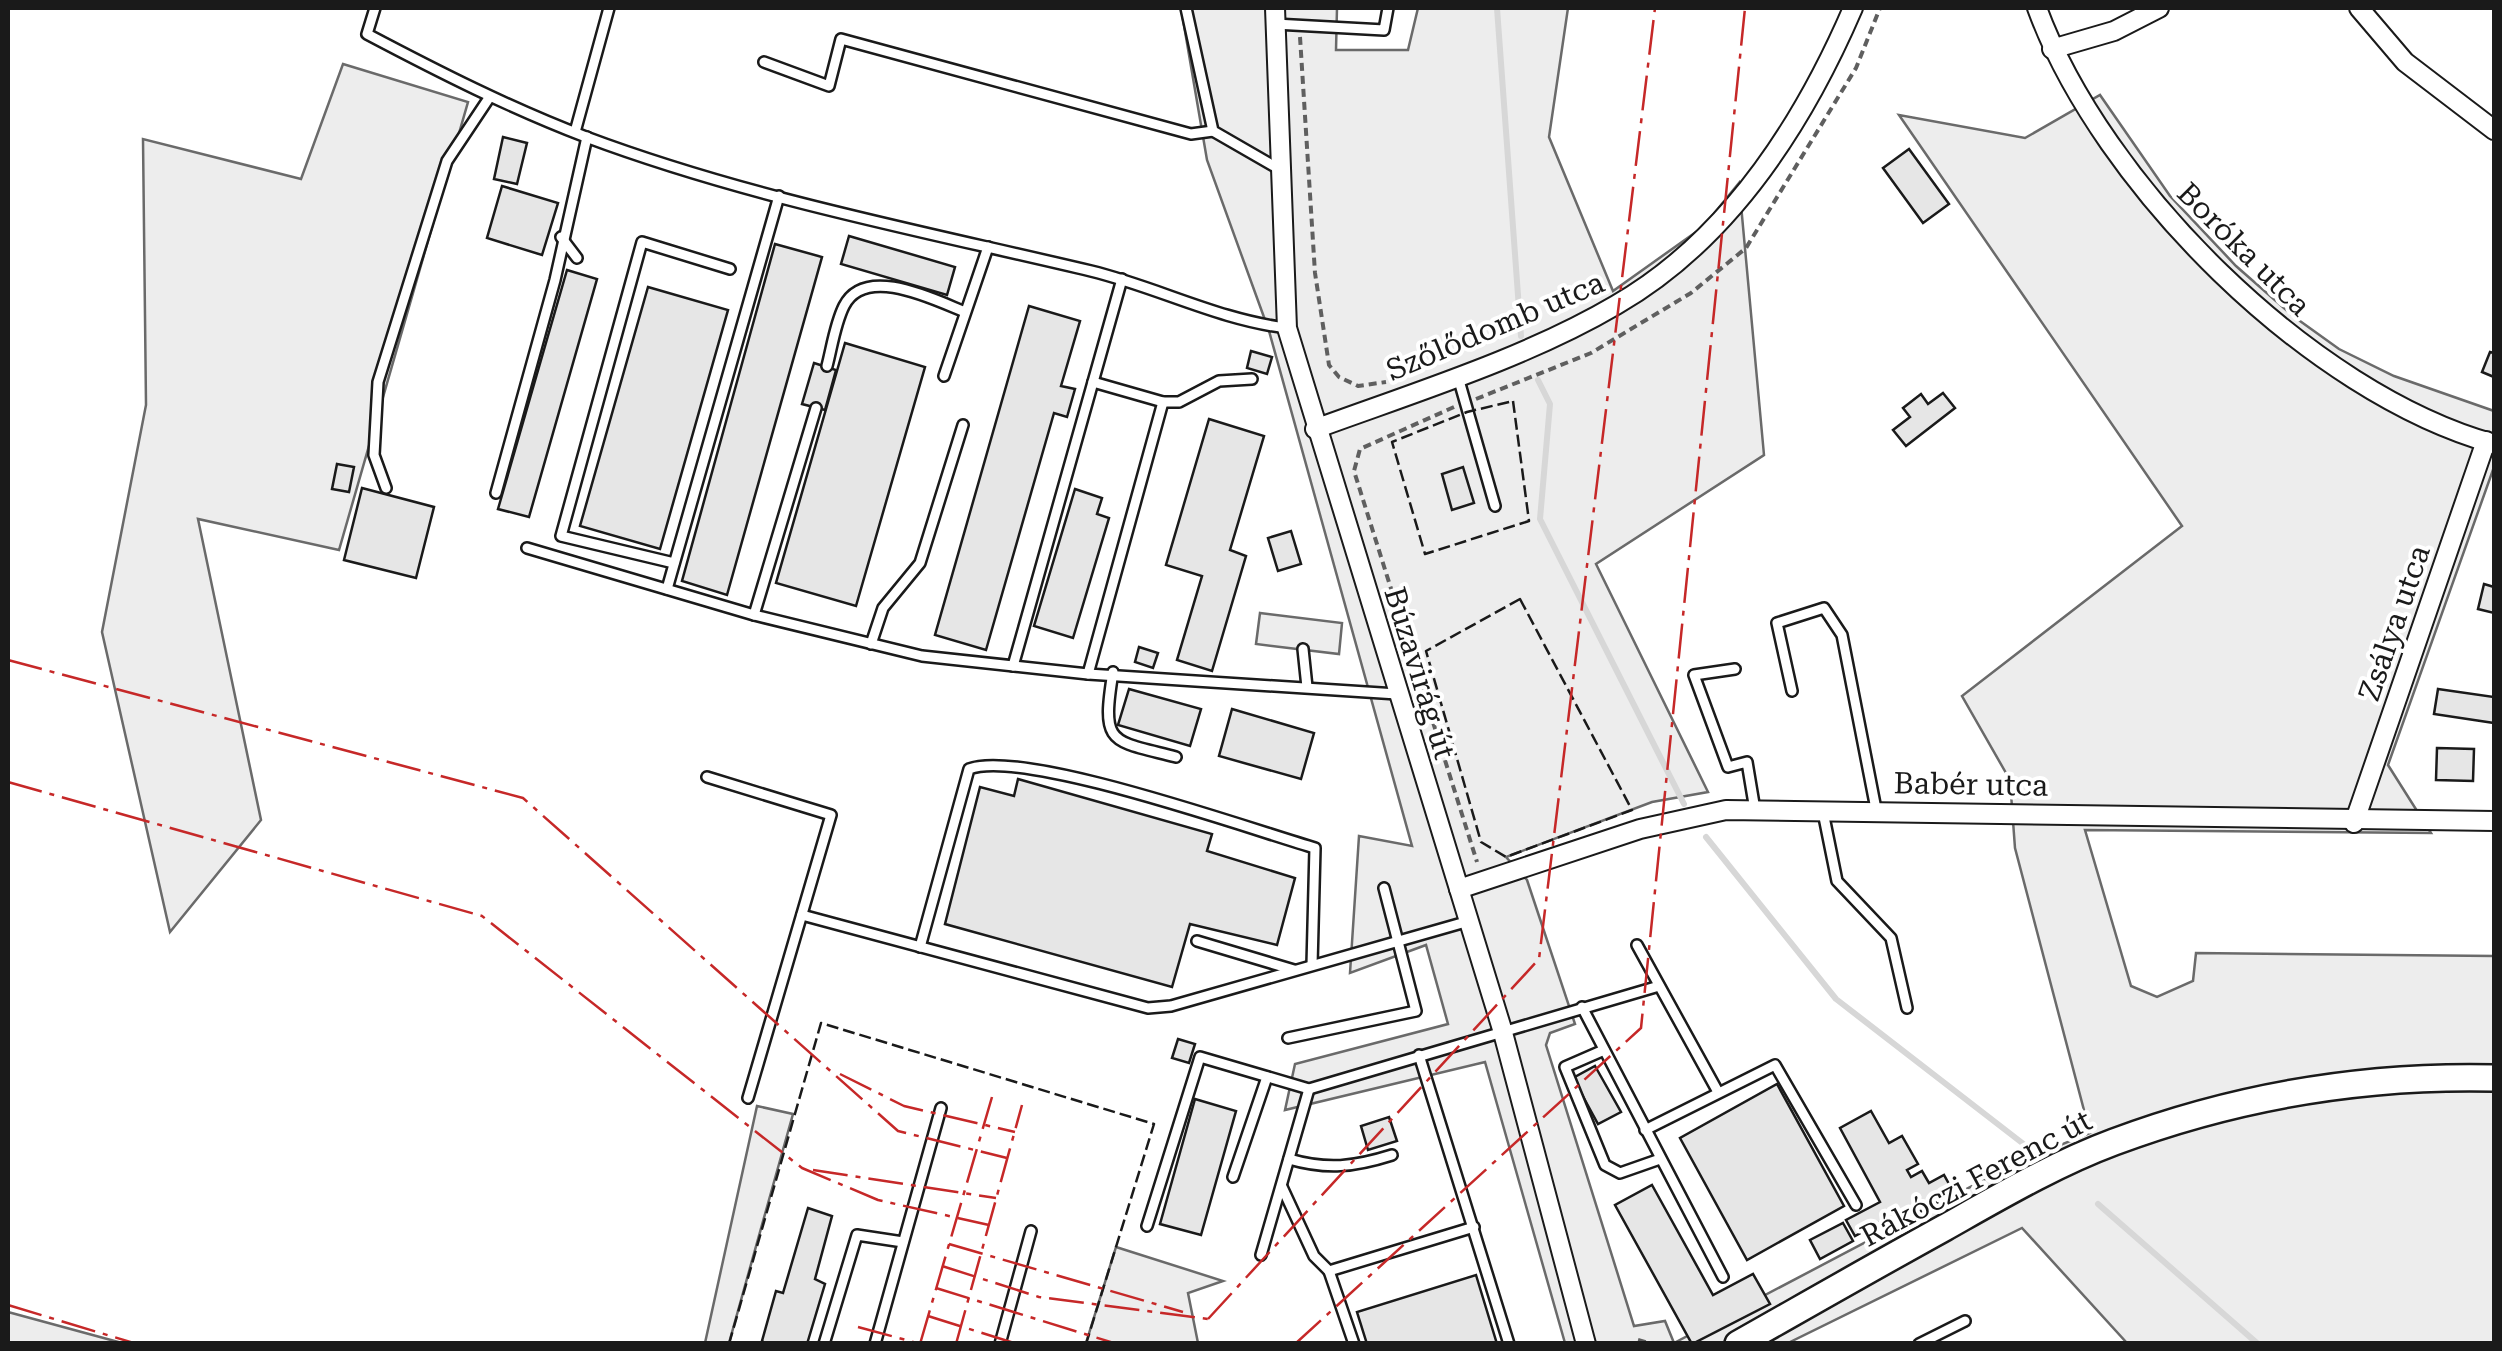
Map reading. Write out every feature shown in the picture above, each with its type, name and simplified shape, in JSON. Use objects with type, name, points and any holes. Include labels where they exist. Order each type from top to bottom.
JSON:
[{"type":"main road","name":"Rákóczi Ferenc út","points":[[1738,1344],[2000,1196],[2112,1142],[2209,1110],[2320,1088],[2435,1077],[2494,1078]]},
{"type":"street","name":"Szőlődomb utca","points":[[1315,429],[1457,374],[1619,304],[1712,229],[1775,154],[1820,79],[1854,8]]},
{"type":"street","name":"Boróka utca","points":[[2037,8],[2052,49],[2096,127],[2180,230],[2288,333],[2401,406],[2490,443]]},
{"type":"street","points":[[2052,49],[2114,30],[2159,8]]},
{"type":"street","points":[[2359,8],[2405,62],[2494,130]]},
{"type":"street","name":"Búzavirág út","points":[[1276,16],[1287,328],[1502,1029],[1586,1344]]},
{"type":"street","name":"Zsálya utca","points":[[2354,823],[2490,443]]},
{"type":"street","name":"Babér utca","points":[[1459,888],[1689,816],[1756,810],[2354,823],[2494,822]]},
{"type":"lane","points":[[375,8],[367,34],[489,98],[587,138],[778,196],[1122,279],[1252,324],[1287,328]]},
{"type":"lane","points":[[575,132],[609,8]]},
{"type":"lane","points":[[1186,8],[1213,131]]},
{"type":"lane","points":[[1276,16],[1299,26],[1384,30],[1388,8]]},
{"type":"lane","points":[[764,62],[829,86],[841,38],[1192,134],[1213,131],[1280,169]]},
{"type":"lane","points":[[386,488],[374,455],[378,382],[447,161],[489,98]]},
{"type":"lane","points":[[496,493],[554,280],[587,138]]},
{"type":"lane","points":[[667,589],[778,196]]},
{"type":"lane","points":[[561,237],[577,258]]},
{"type":"lane","points":[[674,563],[561,536],[642,242],[730,270]]},
{"type":"lane","points":[[944,376],[988,246]]},
{"type":"lane","points":[[1013,666],[1122,279]]},
{"type":"lane","points":[[827,366],[843,308],[850,296],[864,290],[902,288],[966,312]]},
{"type":"lane","points":[[1457,374],[1495,506]]},
{"type":"lane","points":[[1093,382],[1164,402],[1187,400],[1220,380],[1252,379]]},
{"type":"lane","points":[[1088,674],[1164,402]]},
{"type":"lane","points":[[754,615],[816,408]]},
{"type":"lane","points":[[871,644],[882,608],[920,563],[963,425]]},
{"type":"lane","points":[[526,548],[754,615],[922,656],[1088,674],[1113,672],[1398,694]]},
{"type":"lane","points":[[1792,691],[1777,624],[1824,608],[1842,635],[1876,810]]},
{"type":"lane","points":[[1303,649],[1307,687]]},
{"type":"lane","points":[[1736,669],[1694,676],[1728,767],[1746,762],[1756,810]]},
{"type":"lane","points":[[1113,672],[1106,711],[1112,734],[1122,743],[1176,757]]},
{"type":"lane","points":[[920,947],[970,769],[1004,763],[1059,773],[1315,848],[1312,965]]},
{"type":"lane","points":[[707,777],[832,815],[748,1098]]},
{"type":"lane","points":[[1822,810],[1837,882],[1890,938],[1907,1008]]},
{"type":"lane","points":[[1288,1038],[1416,1011],[1384,888]]},
{"type":"lane","points":[[802,915],[1148,1008],[1469,921]]},
{"type":"lane","points":[[1197,941],[1294,970]]},
{"type":"lane","points":[[1637,944],[1718,1092]]},
{"type":"lane","points":[[1146,1226],[1200,1057],[1309,1088],[1658,986]]},
{"type":"lane","points":[[1582,1008],[1722,1277]]},
{"type":"lane","points":[[1604,1050],[1565,1067],[1606,1165],[1620,1174],[1660,1159]]},
{"type":"lane","points":[[1419,1054],[1509,1344]]},
{"type":"lane","points":[[1645,1130],[1775,1065],[1856,1205]]},
{"type":"lane","points":[[1234,1177],[1266,1077]]},
{"type":"lane","points":[[1261,1254],[1309,1088]]},
{"type":"lane","points":[[874,1344],[940,1108]]},
{"type":"lane","points":[[1289,1159],[1323,1169],[1392,1155]]},
{"type":"lane","points":[[1282,1187],[1314,1256],[1329,1271],[1354,1344]]},
{"type":"lane","points":[[1329,1271],[1474,1227]]},
{"type":"lane","points":[[1000,1344],[1032,1231]]},
{"type":"lane","points":[[824,1344],[857,1235],[903,1242]]},
{"type":"lane","points":[[1920,1344],[1965,1320]]},
{"type":"path","points":[[1483,881],[1354,471],[1360,448],[1591,353],[1691,293],[1746,248],[1856,68],[1880,8]]},
{"type":"path","points":[[1299,26],[1315,273],[1329,364],[1340,377],[1358,386],[1386,381]]},
{"type":"path","points":[[1638,1340],[1652,1344]]},
{"type":"shaded area","points":[[1181,8],[1337,8],[1336,50],[1408,50],[1418,8],[1568,8],[1549,137],[1613,291],[1703,227],[1739,183],[1764,455],[1596,564],[1708,792],[1652,802],[1506,857],[1527,880],[1575,1024],[1550,1033],[1546,1045],[1634,1326],[1665,1321],[1674,1343],[1565,1343],[1485,1062],[1285,1110],[1295,1064],[1448,1024],[1426,945],[1350,973],[1359,836],[1412,846],[1269,331],[1207,160]]},
{"type":"shaded area","points":[[343,64],[468,102],[339,550],[198,519],[261,820],[170,932],[102,632],[146,405],[143,139],[301,179]]},
{"type":"shaded area","points":[[2100,95],[2170,196],[2236,266],[2293,316],[2339,349],[2394,376],[2494,411],[2494,467],[2388,765],[2431,833],[2085,830],[2131,986],[2157,997],[2193,981],[2196,953],[2494,956],[2494,1343],[2127,1343],[2022,1228],[1788,1343],[1674,1343],[2016,1163],[2090,1133],[2015,848],[2010,780],[1962,696],[2182,526],[1899,115],[2025,138]]},
{"type":"shaded area","points":[[1260,613],[1342,623],[1339,654],[1256,644]]},
{"type":"shaded area","points":[[757,1106],[793,1114],[729,1343],[705,1343]]},
{"type":"shaded area","points":[[1116,1247],[1223,1281],[1188,1293],[1198,1343],[1086,1343]]},
{"type":"shaded area","points":[[8,1312],[122,1343],[8,1343]]},
{"type":"building","points":[[503,137],[527,143],[517,184],[494,179]]},
{"type":"building","points":[[1909,149],[1949,204],[1923,223],[1883,168]]},
{"type":"building","points":[[502,186],[558,203],[542,255],[487,238]]},
{"type":"building","points":[[849,236],[955,267],[947,295],[841,264]]},
{"type":"building","points":[[775,244],[822,257],[727,595],[682,581]]},
{"type":"building","points":[[567,270],[597,279],[529,517],[498,509]]},
{"type":"building","points":[[648,287],[728,310],[660,549],[580,526]]},
{"type":"building","points":[[1029,306],[1080,321],[1061,386],[1075,389],[1067,417],[1054,413],[986,650],[935,635]]},
{"type":"building","points":[[845,343],[925,367],[856,606],[776,583]]},
{"type":"building","points":[[1251,351],[1272,357],[1267,374],[1247,368]]},
{"type":"building","points":[[2490,352],[2494,353],[2494,377],[2482,372]]},
{"type":"building","points":[[814,363],[836,370],[825,410],[802,404]]},
{"type":"building","points":[[1943,393],[1955,408],[1906,446],[1893,430],[1910,417],[1903,408],[1921,394],[1928,404]]},
{"type":"building","points":[[1209,419],[1264,436],[1230,550],[1246,556],[1212,671],[1177,660],[1202,576],[1166,565]]},
{"type":"building","points":[[337,464],[354,467],[349,492],[332,489]]},
{"type":"building","points":[[1463,467],[1474,503],[1452,510],[1442,474]]},
{"type":"building","points":[[362,488],[434,507],[416,578],[344,560]]},
{"type":"building","points":[[1075,489],[1102,498],[1097,514],[1109,518],[1073,638],[1034,626]]},
{"type":"building","points":[[1291,531],[1301,564],[1278,571],[1268,538]]},
{"type":"building","points":[[2484,584],[2494,587],[2494,613],[2478,609]]},
{"type":"building","points":[[1139,647],[1158,653],[1153,668],[1135,662]]},
{"type":"building","points":[[1129,689],[1201,709],[1190,746],[1118,725]]},
{"type":"building","points":[[2438,689],[2494,697],[2494,723],[2434,714]]},
{"type":"building","points":[[1232,709],[1314,733],[1301,779],[1219,756]]},
{"type":"building","points":[[2437,748],[2474,749],[2473,781],[2436,780]]},
{"type":"building","points":[[1018,779],[1212,834],[1207,851],[1295,878],[1277,945],[1190,924],[1172,987],[945,924],[980,787],[1014,796]]},
{"type":"building","points":[[1178,1039],[1195,1044],[1189,1063],[1172,1058]]},
{"type":"building","points":[[1595,1066],[1621,1112],[1598,1124],[1573,1078]]},
{"type":"building","points":[[1777,1084],[1844,1206],[1747,1260],[1680,1138]]},
{"type":"building","points":[[1195,1099],[1236,1111],[1201,1235],[1160,1224]]},
{"type":"building","points":[[1871,1111],[1889,1143],[1902,1136],[1918,1164],[1907,1170],[1911,1177],[1922,1171],[1929,1183],[1944,1175],[1954,1193],[1893,1226],[1888,1218],[1855,1236],[1846,1220],[1880,1202],[1840,1128]]},
{"type":"building","points":[[1389,1117],[1397,1141],[1368,1150],[1361,1126]]},
{"type":"building","points":[[1652,1185],[1713,1295],[1753,1274],[1770,1304],[1692,1344],[1615,1205]]},
{"type":"building","points":[[808,1208],[832,1216],[815,1279],[825,1284],[807,1344],[767,1344],[762,1341],[776,1291],[783,1293]]},
{"type":"building","points":[[1843,1223],[1853,1241],[1820,1259],[1810,1240]]},
{"type":"building","points":[[1476,1275],[1497,1344],[1367,1344],[1357,1312]]},
{"type":"waterway","points":[[1497,8],[1521,336]]},
{"type":"waterway","points":[[1538,380],[1550,404],[1540,519],[1684,804]]},
{"type":"waterway","points":[[1706,837],[1836,999],[2030,1149]]},
{"type":"waterway","points":[[2098,1204],[2258,1344]]},
{"type":"fence","points":[[1513,401],[1529,521],[1425,554],[1392,442],[1467,412],[1513,401]]},
{"type":"fence","points":[[1520,599],[1632,810],[1506,857],[1481,842],[1426,651],[1520,599]]},
{"type":"fence","points":[[729,1344],[821,1023],[1154,1124],[1086,1344]]},
{"type":"power","points":[[1208,1319],[1539,959],[1655,8]]},
{"type":"power","points":[[1295,1344],[1641,1028],[1745,8]]},
{"type":"power","points":[[8,660],[523,798],[898,1131],[1007,1158]]},
{"type":"power","points":[[8,782],[482,916],[802,1168],[878,1200],[989,1225]]},
{"type":"power","points":[[840,1074],[904,1106],[1015,1132]]},
{"type":"power","points":[[920,1344],[992,1097]]},
{"type":"power","points":[[956,1344],[1022,1105]]},
{"type":"power","points":[[813,1170],[996,1198]]},
{"type":"power","points":[[949,1244],[1183,1312]]},
{"type":"power","points":[[942,1266],[1039,1297],[1208,1319]]},
{"type":"power","points":[[936,1288],[1117,1344]]},
{"type":"power","points":[[8,1305],[137,1344]]},
{"type":"power","points":[[928,1316],[1017,1344]]},
{"type":"power","points":[[858,1327],[921,1344]]}]
